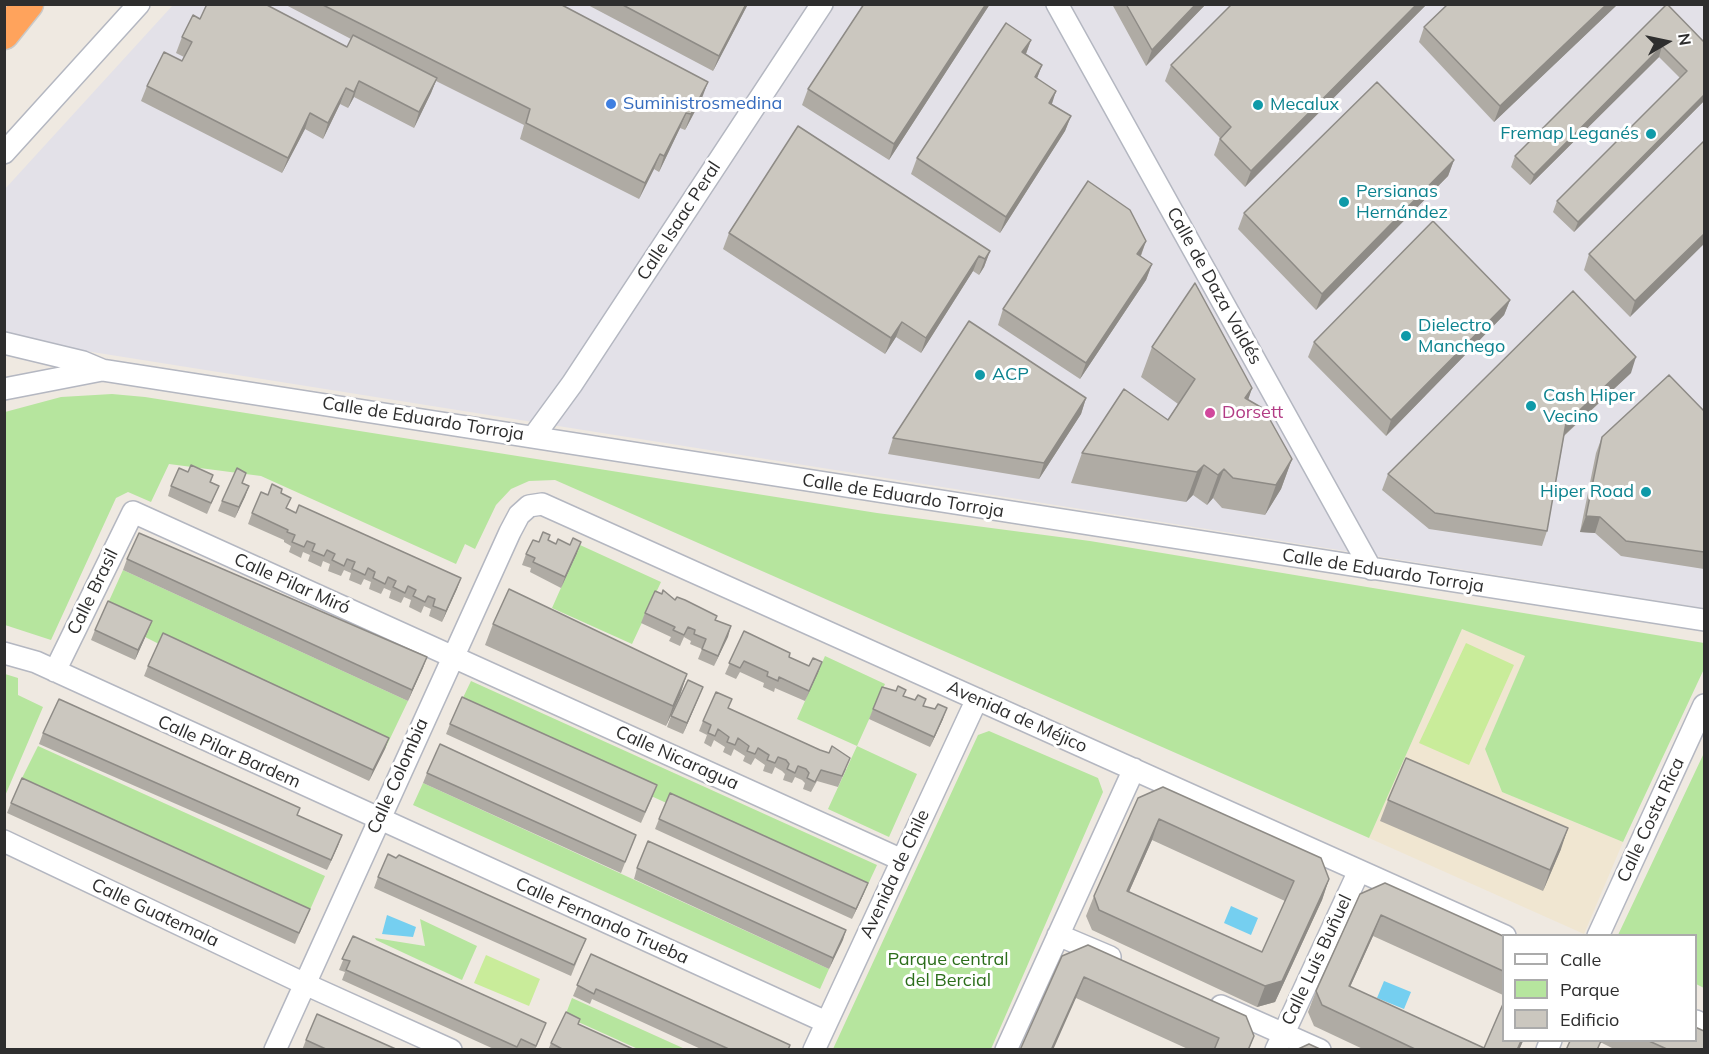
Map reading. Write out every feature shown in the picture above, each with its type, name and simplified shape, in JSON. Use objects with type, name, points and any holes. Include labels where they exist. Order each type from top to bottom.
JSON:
[{"type":"highway","points":[[4,34],[28,4]]},
{"type":"street","points":[[4,153],[139,4]]},
{"type":"street","name":"Calle Isaac Peral","points":[[534,436],[572,384],[822,4]]},
{"type":"street","name":"Calle de Daza Valdés","points":[[1057,4],[1371,569]]},
{"type":"street","name":"Calle de Eduardo Torroja","points":[[4,343],[83,362],[102,370],[1704,620]]},
{"type":"street","name":"Calle de Eduardo Torroja","points":[[4,389],[102,370]]},
{"type":"street","name":"Avenida de Méjico","points":[[529,506],[542,504],[555,508],[1502,935]]},
{"type":"street","name":"Calle Colombia","points":[[275,1050],[452,656],[510,532],[519,515],[529,506]]},
{"type":"street","name":"Calle Pilar Miró","points":[[132,512],[452,656]]},
{"type":"street","name":"Calle Brasil","points":[[55,671],[132,512]]},
{"type":"street","name":"Calle Pilar Bardem","points":[[4,653],[55,671],[378,820]]},
{"type":"street","name":"Calle Nicaragua","points":[[452,656],[902,860]]},
{"type":"street","name":"Avenida de Chile","points":[[814,1050],[977,699]]},
{"type":"street","name":"Calle Costa Rica","points":[[1599,934],[1704,705]]},
{"type":"street","points":[[1006,1050],[1134,769]]},
{"type":"street","name":"Calle Fernando Trueba","points":[[378,820],[826,1022]]},
{"type":"street","name":"Calle Guatemala","points":[[4,841],[305,984],[451,1050]]},
{"type":"street","name":"Calle Luis Buñuel","points":[[1280,1041],[1359,871]]},
{"type":"street","points":[[1058,935],[1133,968]]},
{"type":"street","points":[[1198,996],[1280,1041],[1320,1050]]},
{"type":"shaded area","points":[[173,5],[1704,5],[1704,608],[4,338],[4,190]]},
{"type":"shaded area","points":[[1462,629],[1526,656],[1485,749],[1502,792],[1623,842],[1584,934],[1369,838]]},
{"type":"green space","points":[[112,394],[145,397],[877,513],[1090,541],[1704,643],[1704,669],[1623,842],[1502,792],[1485,749],[1525,656],[1462,629],[1369,838],[555,480],[529,481],[511,489],[496,505],[475,549],[465,544],[456,564],[261,476],[169,464],[151,502],[128,492],[116,498],[51,640],[5,625],[5,412],[61,397]]},
{"type":"green space","points":[[580,545],[661,582],[632,644],[552,608]]},
{"type":"green space","points":[[123,570],[408,701],[385,749],[159,644],[145,637],[148,631],[104,612]]},
{"type":"green space","points":[[1466,643],[1514,665],[1469,765],[1419,743]]},
{"type":"green space","points":[[825,656],[885,684],[857,746],[797,719]]},
{"type":"green space","points":[[5,674],[18,678],[18,695],[43,707],[5,796]]},
{"type":"green space","points":[[471,681],[877,865],[864,893],[458,708]]},
{"type":"green space","name":"Parque central del Bercial","points":[[989,731],[1098,778],[1103,792],[991,1049],[833,1049],[978,735]]},
{"type":"green space","points":[[38,746],[325,876],[309,912],[20,782]]},
{"type":"green space","points":[[857,746],[917,774],[889,837],[828,809]]},
{"type":"green space","points":[[1704,753],[1704,988],[1697,984],[1697,934],[1618,934]]},
{"type":"green space","points":[[423,783],[829,969],[820,989],[413,805]]},
{"type":"green space","points":[[420,919],[477,946],[462,980],[375,938],[425,946]]},
{"type":"green space","points":[[486,955],[540,979],[529,1006],[474,983]]},
{"type":"green space","points":[[572,998],[685,1049],[638,1049],[565,1016]]},
{"type":"water","points":[[1231,906],[1258,918],[1251,935],[1224,923]]},
{"type":"water","points":[[387,915],[416,927],[413,937],[382,934]]},
{"type":"water","points":[[1384,981],[1411,992],[1404,1009],[1377,998]]},
{"type":"building","points":[[207,4],[265,4],[347,47],[353,35],[437,78],[419,112],[359,81],[354,92],[346,88],[328,123],[310,113],[288,158],[147,86],[164,52],[182,61],[192,42],[182,37],[193,15],[200,19]]},
{"type":"building","points":[[321,4],[560,4],[708,82],[691,114],[686,113],[664,156],[660,154],[645,183],[526,123],[530,109]]},
{"type":"building","points":[[621,4],[746,4],[719,56]]},
{"type":"building","points":[[864,4],[986,4],[894,144],[808,89]]},
{"type":"building","points":[[1126,4],[1196,4],[1152,50]]},
{"type":"building","name":"Mecalux","points":[[1232,4],[1417,4],[1251,171],[1220,139],[1231,127],[1171,65]]},
{"type":"building","points":[[1448,4],[1607,4],[1500,106],[1424,27]]},
{"type":"building","name":"Fremap Leganés","points":[[1667,4],[1704,42],[1704,95],[1578,222],[1557,201],[1687,71],[1662,46],[1534,175],[1515,156]]},
{"type":"building","points":[[1006,23],[1031,40],[1022,52],[1042,65],[1035,77],[1056,91],[1049,103],[1071,116],[1006,217],[917,158]]},
{"type":"building","name":"Persianas Hernández","points":[[1377,82],[1454,160],[1322,294],[1244,213]]},
{"type":"building","points":[[798,126],[990,251],[985,259],[979,256],[926,338],[902,322],[891,338],[729,233]]},
{"type":"building","points":[[1704,141],[1704,234],[1635,301],[1589,254]]},
{"type":"building","points":[[1088,181],[1130,210],[1146,241],[1137,254],[1152,264],[1086,363],[1003,309]]},
{"type":"building","name":"Dielectro Manchego","points":[[1433,221],[1510,300],[1391,420],[1314,342]]},
{"type":"building","points":[[1195,283],[1252,388],[1245,398],[1264,409],[1292,459],[1276,485],[1233,478],[1224,469],[1218,475],[1204,465],[1197,472],[1082,453],[1124,389],[1168,420],[1195,379],[1152,347]]},
{"type":"building","name":"Cash Hiper Vecino","points":[[1573,291],[1636,357],[1566,423],[1547,531],[1435,513],[1388,474]]},
{"type":"building","name":"ACP","points":[[969,321],[1086,398],[1044,463],[893,438]]},
{"type":"building","name":"Hiper Road","points":[[1669,375],[1704,411],[1704,552],[1626,541],[1600,517],[1586,516],[1602,437]]},
{"type":"building","points":[[191,465],[213,475],[210,482],[219,486],[211,503],[171,486],[179,468],[188,472]]},
{"type":"building","points":[[237,468],[246,473],[242,483],[249,486],[239,507],[222,501]]},
{"type":"building","points":[[272,484],[282,489],[281,493],[291,498],[286,508],[296,513],[299,505],[461,578],[446,611],[433,606],[435,599],[428,596],[425,602],[413,596],[416,590],[408,586],[405,593],[393,587],[396,581],[388,577],[385,584],[373,578],[375,572],[368,568],[365,575],[352,569],[355,562],[347,559],[344,566],[332,560],[335,554],[327,550],[324,556],[312,551],[315,544],[307,541],[304,547],[292,542],[295,535],[252,513],[261,492],[268,495]]},
{"type":"building","points":[[543,532],[550,535],[548,540],[556,544],[558,539],[570,545],[573,538],[581,542],[565,577],[533,562],[535,558],[526,554],[533,540],[539,542]]},
{"type":"building","points":[[139,533],[427,657],[412,690],[127,559]]},
{"type":"building","points":[[509,589],[687,674],[673,706],[493,624]]},
{"type":"building","points":[[663,590],[675,600],[677,597],[685,600],[717,616],[715,620],[731,626],[718,656],[702,649],[706,639],[694,634],[695,630],[688,627],[684,635],[673,630],[675,627],[645,613],[655,591],[662,594]]},
{"type":"building","points":[[108,601],[152,621],[138,650],[95,630]]},
{"type":"building","points":[[744,631],[790,653],[789,657],[809,666],[813,658],[822,662],[809,691],[779,677],[778,681],[767,676],[768,672],[744,661],[740,668],[729,663]]},
{"type":"building","points":[[163,633],[389,738],[373,770],[148,666]]},
{"type":"building","points":[[688,680],[703,687],[687,723],[671,716]]},
{"type":"building","points":[[898,686],[906,690],[903,696],[915,700],[918,695],[926,699],[923,706],[935,709],[938,704],[947,708],[934,737],[873,709],[882,687],[896,691]]},
{"type":"building","points":[[716,692],[732,699],[728,708],[820,750],[829,753],[832,746],[850,758],[842,776],[821,770],[815,782],[807,778],[809,773],[806,769],[798,766],[795,773],[787,769],[789,764],[786,760],[778,757],[775,763],[767,760],[769,755],[758,748],[755,754],[747,751],[749,746],[738,738],[735,745],[727,742],[729,737],[718,729],[715,736],[708,733],[711,725],[703,721]]},
{"type":"building","points":[[462,697],[657,785],[645,812],[450,724]]},
{"type":"building","points":[[59,699],[300,808],[297,815],[342,835],[331,860],[43,733]]},
{"type":"building","points":[[440,744],[636,835],[625,862],[427,773]]},
{"type":"building","points":[[1406,758],[1568,828],[1550,870],[1388,800]]},
{"type":"building","points":[[22,778],[310,909],[299,933],[11,803]]},
{"type":"building","points":[[1163,787],[1321,858],[1329,879],[1282,981],[1265,986],[1099,910],[1094,896],[1138,798]],"holes":[[[1159,819],[1294,881],[1262,952],[1127,891]]]},
{"type":"building","points":[[670,793],[868,883],[856,909],[659,819]]},
{"type":"building","points":[[648,841],[846,930],[833,958],[637,868]]},
{"type":"building","points":[[388,854],[396,858],[399,855],[586,939],[574,965],[378,877]]},
{"type":"building","points":[[1385,883],[1502,936],[1502,971],[1381,915],[1349,986],[1484,1048],[1502,1006],[1502,1042],[1521,1042],[1517,1050],[1417,1050],[1322,1005],[1316,991],[1360,894]]},
{"type":"building","points":[[353,936],[546,1023],[536,1046],[521,1039],[517,1047],[346,970],[350,961],[342,959]]},
{"type":"building","points":[[1088,945],[1246,1016],[1254,1036],[1248,1050],[1214,1050],[1219,1038],[1084,977],[1052,1048],[1054,1050],[1020,1050],[1062,956]]},
{"type":"building","points":[[591,954],[790,1045],[788,1050],[731,1050],[596,989],[594,994],[577,985]]},
{"type":"building","points":[[566,1012],[580,1019],[578,1024],[635,1050],[564,1050],[551,1043]]},
{"type":"building","points":[[317,1014],[398,1050],[328,1050],[306,1040]]},
{"type":"building","points":[[1697,1028],[1704,1031],[1704,1050],[1669,1050],[1651,1042],[1697,1042]]},
{"type":"building","points":[[1570,1042],[1601,1042],[1597,1050],[1566,1050]]},
{"type":"building","points":[[1309,1044],[1322,1050],[1296,1050]]},
{"type":"place","name":"Suministrosmedina","points":[[611,104]]},
{"type":"place","name":"Mecalux","points":[[1258,105]]},
{"type":"place","name":"Fremap Leganés","points":[[1651,134]]},
{"type":"place","name":"Persianas Hernández","points":[[1344,202]]},
{"type":"place","name":"Dielectro Manchego","points":[[1406,336]]},
{"type":"place","name":"ACP","points":[[980,375]]},
{"type":"place","name":"Cash Hiper Vecino","points":[[1531,406]]},
{"type":"place","name":"Dorsett","points":[[1210,413]]},
{"type":"place","name":"Hiper Road","points":[[1646,492]]}]
